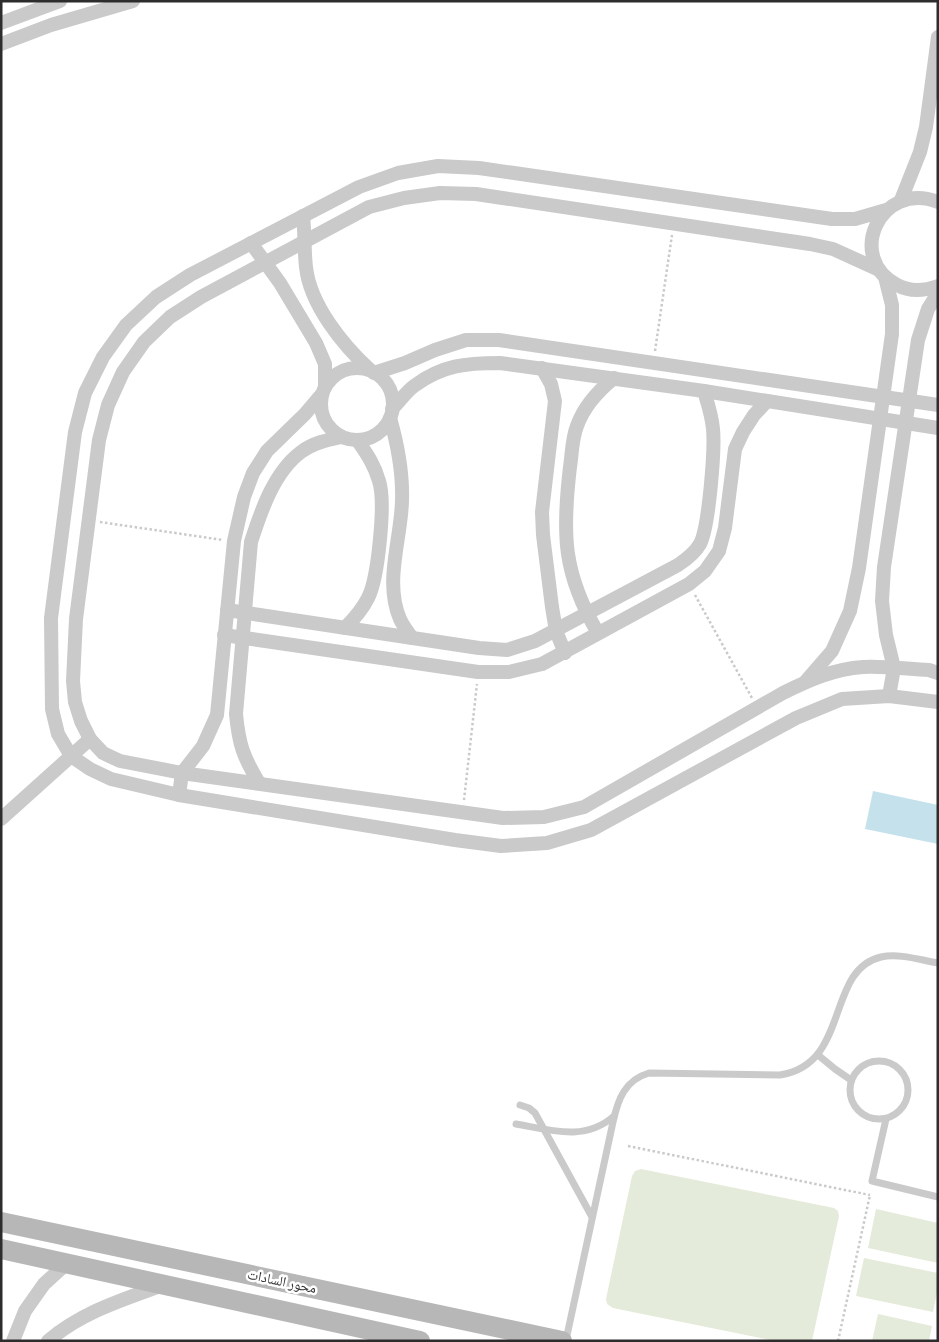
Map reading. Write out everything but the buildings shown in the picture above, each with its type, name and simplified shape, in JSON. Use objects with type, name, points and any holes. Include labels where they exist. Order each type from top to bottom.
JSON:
[{"type":"street","points":[[1,22],[60,1]]},
{"type":"street","points":[[1,44],[51,25],[133,1]]},
{"type":"street","points":[[901,200],[914,168],[926,127],[938,37]]},
{"type":"street","points":[[938,202],[920,198],[901,200],[886,210],[855,219],[832,219],[479,168],[438,166],[398,173],[367,184],[190,275],[156,297],[126,324],[103,357],[85,394],[75,432],[51,618],[52,709],[58,734],[71,756],[90,770],[111,779],[179,795],[501,846],[547,843],[591,830],[796,718],[842,699],[889,696],[938,702]]},
{"type":"street","points":[[805,681],[832,651],[850,611],[859,568],[892,334],[892,305],[882,273],[833,249],[476,194],[440,193],[404,198],[369,207],[201,297],[170,317],[144,342],[123,372],[108,405],[99,440],[88,521],[76,618],[73,681],[77,708],[90,739],[103,752],[120,761],[182,773],[503,818],[536,817],[584,807],[805,681],[841,670],[864,667],[929,670],[938,673]]},
{"type":"street","points":[[886,210],[875,225],[871,243],[875,262],[882,273],[892,283],[910,290],[928,289],[938,286]]},
{"type":"street","points":[[303,216],[306,241],[306,267],[312,293],[335,332],[352,353],[383,379],[389,388],[392,398],[391,413],[402,474],[402,503],[393,576],[393,598],[400,620],[412,638]]},
{"type":"street","points":[[251,243],[289,297],[316,343],[325,364],[320,407],[324,419],[331,430],[341,437],[358,441],[371,438],[383,430],[391,413],[414,387],[440,371],[469,363],[500,363],[542,368],[704,391],[938,428]]},
{"type":"street","points":[[889,696],[894,668],[886,635],[882,601],[884,567],[918,340],[928,309],[938,293]]},
{"type":"street","points":[[179,795],[182,773],[203,746],[217,715],[234,541],[244,497],[253,473],[267,451],[305,414],[333,376],[345,370],[358,368],[373,372],[405,363],[435,350],[466,340],[498,340],[938,405]]},
{"type":"street","points":[[542,368],[551,384],[555,401],[542,512],[546,559],[556,631],[565,653]]},
{"type":"street","points":[[598,634],[586,614],[573,579],[566,543],[565,506],[576,427],[585,408],[598,392],[614,378]]},
{"type":"street","points":[[227,610],[479,648],[508,650],[535,641],[690,558],[700,544],[706,526],[713,449],[713,429],[704,391]]},
{"type":"street","points":[[224,635],[478,672],[509,672],[542,664],[689,584],[706,571],[719,551],[725,528],[735,449],[754,415],[767,401]]},
{"type":"street","points":[[259,783],[247,762],[239,739],[236,714],[251,542],[260,515],[272,490],[287,466],[302,451],[320,442],[341,437]]},
{"type":"street","points":[[345,628],[359,614],[369,596],[375,577],[383,506],[380,482],[371,460],[358,441]]},
{"type":"street","points":[[1,819],[90,739]]},
{"type":"street","name":"محور السادات","points":[[1,1222],[562,1341]]},
{"type":"street","points":[[1,1249],[420,1341]]},
{"type":"street","points":[[184,1290],[190,1262]]},
{"type":"street","points":[[13,1341],[25,1311],[44,1284],[66,1264]]},
{"type":"street","points":[[48,1341],[61,1330],[89,1313],[163,1285]]},
{"type":"lane","points":[[566,1341],[614,1116],[621,1095],[627,1086],[641,1075],[649,1073],[789,1074],[818,1055],[830,1035],[851,980],[866,964],[889,956],[938,963]]},
{"type":"lane","points":[[818,1055],[851,1080]]},
{"type":"lane","points":[[872,1061],[890,1063],[905,1076],[908,1085],[908,1095],[904,1105],[898,1112],[886,1118],[871,1118],[862,1114],[855,1107],[849,1089],[851,1080],[863,1065],[872,1061]]},
{"type":"lane","points":[[520,1105],[530,1108],[535,1112],[592,1217]]},
{"type":"lane","points":[[516,1124],[562,1132],[583,1132],[602,1125],[614,1116]]},
{"type":"lane","points":[[886,1118],[872,1181],[938,1197]]},
{"type":"path","points":[[654,363],[674,224]]},
{"type":"path","points":[[88,521],[234,541]]},
{"type":"path","points":[[689,584],[758,708]]},
{"type":"path","points":[[463,812],[478,672]]},
{"type":"path","points":[[628,1146],[870,1194]]},
{"type":"path","points":[[838,1341],[872,1181]]},
{"type":"green space","points":[[641,1169],[834,1208],[838,1211],[839,1216],[812,1341],[775,1341],[613,1308],[607,1304],[606,1299],[632,1176],[635,1171]]},
{"type":"green space","points":[[876,1209],[938,1223],[938,1263],[868,1248]]},
{"type":"green space","points":[[864,1258],[938,1273],[938,1288],[933,1312],[856,1296]]},
{"type":"green space","points":[[878,1314],[932,1326],[929,1341],[872,1341]]},
{"type":"water","points":[[873,791],[938,805],[938,844],[865,829]]}]
